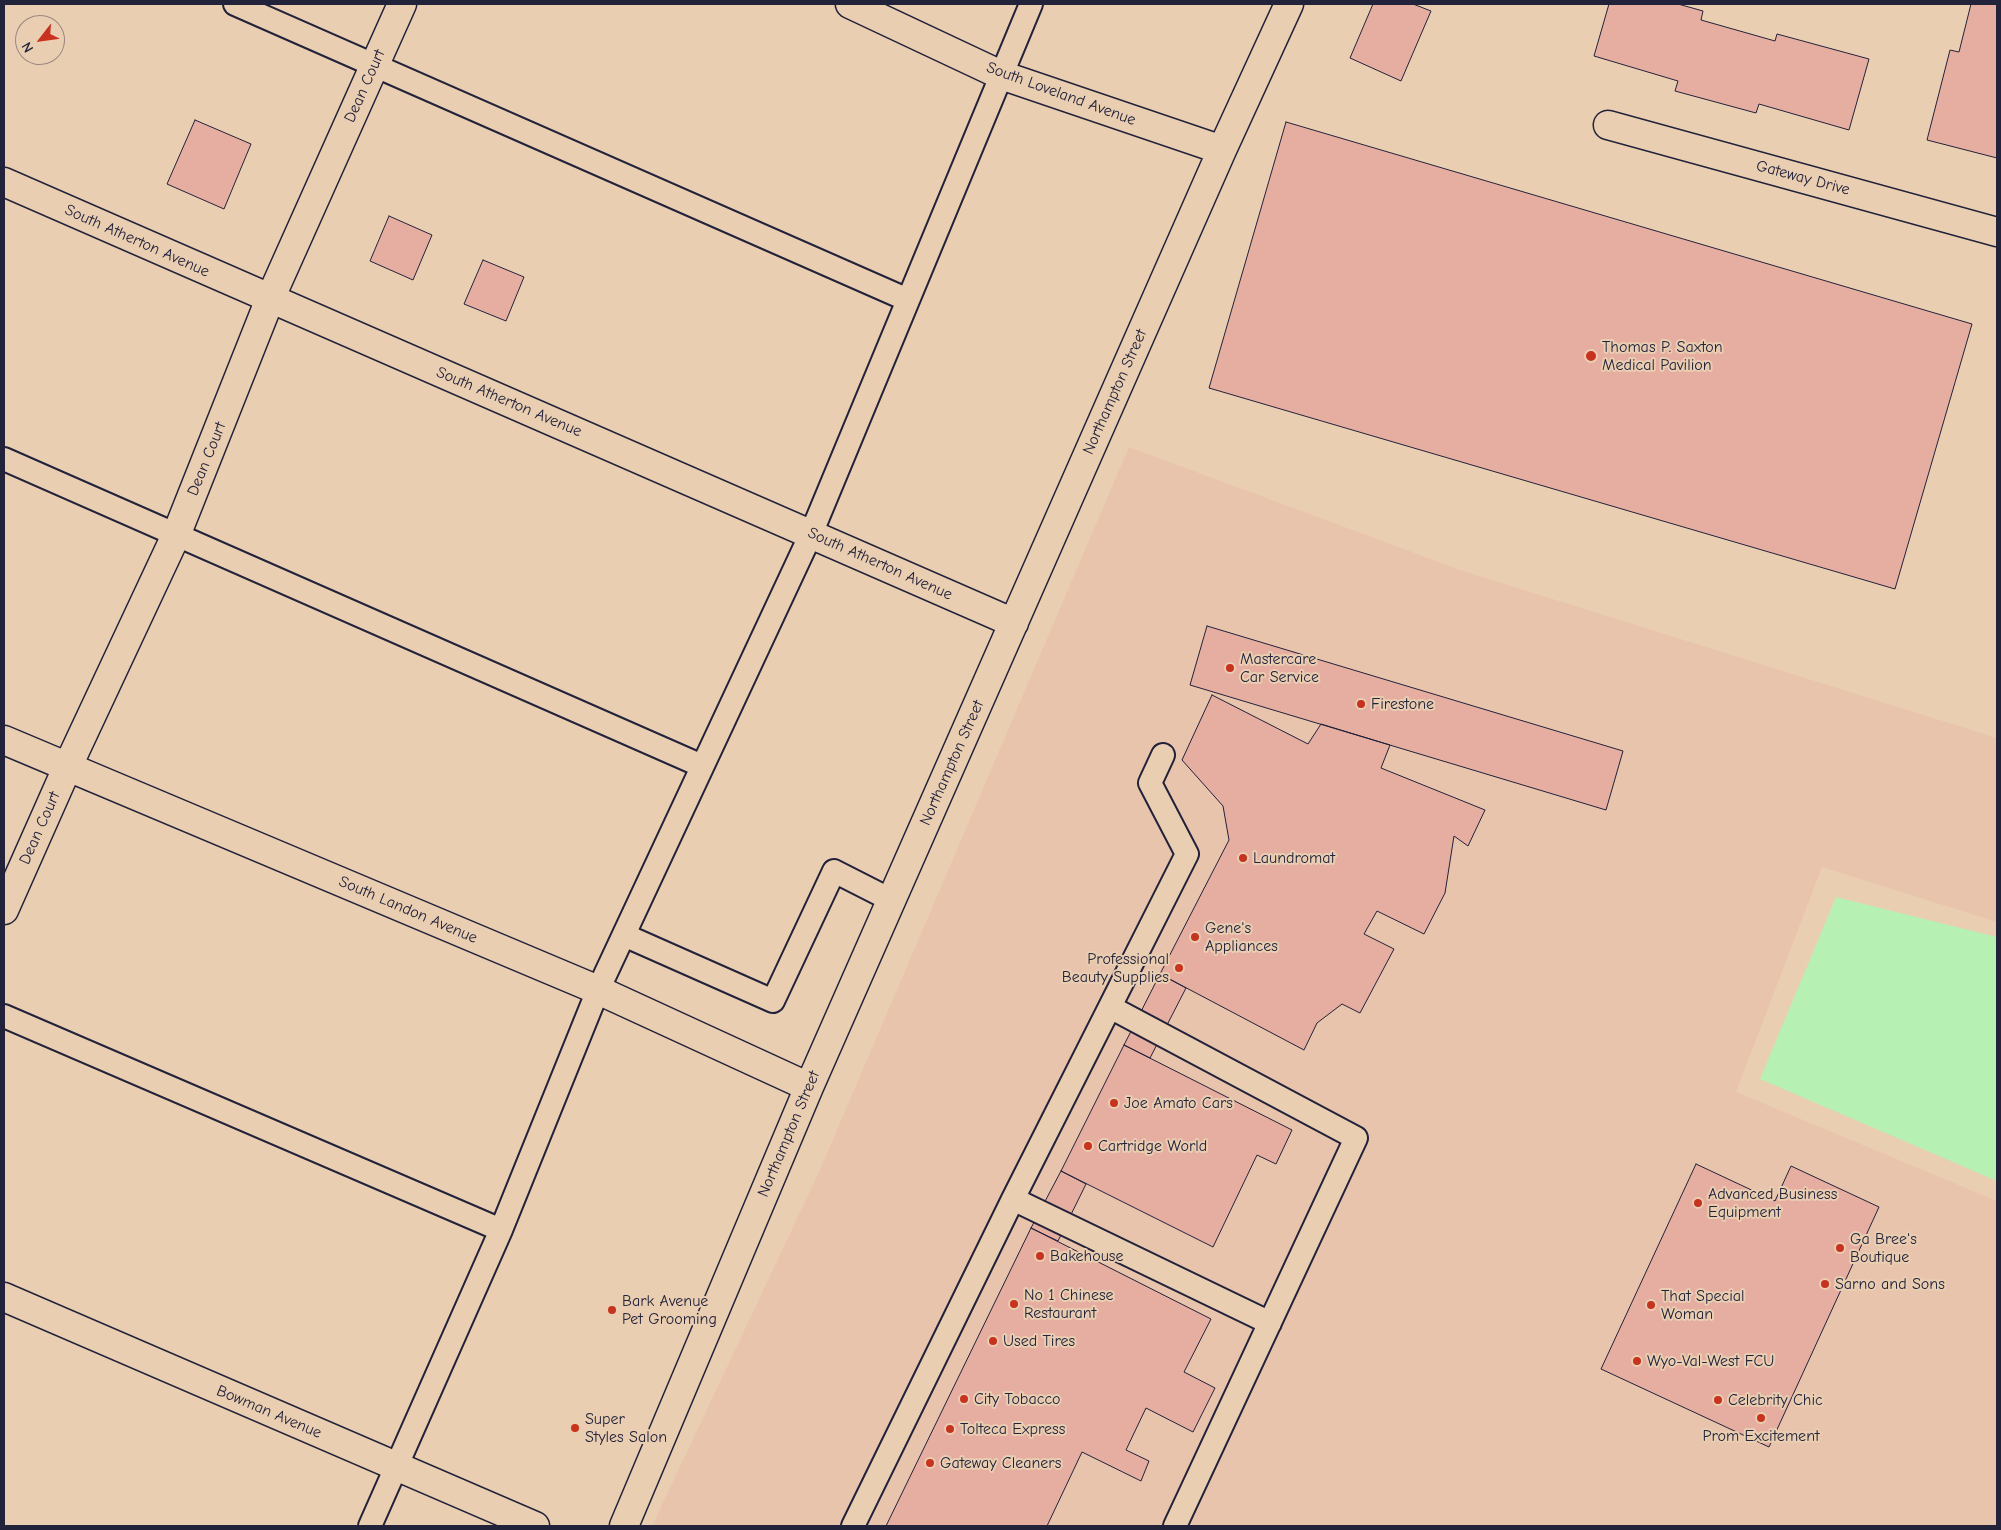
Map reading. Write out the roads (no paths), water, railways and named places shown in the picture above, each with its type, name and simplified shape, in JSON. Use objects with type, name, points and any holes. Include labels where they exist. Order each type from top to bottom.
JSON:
[{"type":"street","name":"Dean Court","points":[[4,910],[67,768],[177,534],[270,299],[402,4]]},
{"type":"street","name":"South Loveland Avenue","points":[[850,4],[1001,75],[1222,150]]},
{"type":"street","name":"Northampton Street","points":[[624,1526],[809,1087],[1222,150],[1289,4]]},
{"type":"street","name":"Gateway Drive","points":[[1608,125],[1997,232]]},
{"type":"street","name":"South Atherton Avenue","points":[[4,182],[1014,623]]},
{"type":"street","name":"South Landon Avenue","points":[[4,740],[598,990],[809,1087]]},
{"type":"street","name":"Bowman Avenue","points":[[4,1297],[535,1526]]},
{"type":"lane","points":[[235,4],[374,63],[908,300]]},
{"type":"lane","points":[[370,1526],[398,1467],[501,1230],[598,990],[811,534],[1031,4]]},
{"type":"lane","points":[[4,459],[702,766]]},
{"type":"lane","points":[[853,1526],[1013,1199],[1187,854],[1150,783],[1163,755]]},
{"type":"lane","points":[[624,934],[773,1001],[834,871],[891,900]]},
{"type":"lane","points":[[1110,1007],[1356,1138],[1175,1526]]},
{"type":"lane","points":[[4,1016],[501,1230]]},
{"type":"lane","points":[[1013,1199],[1270,1323]]},
{"type":"place","name":"Thomas P. Saxton Medical Pavilion","points":[[1591,356]]},
{"type":"place","name":"Mastercare Car Service","points":[[1230,668]]},
{"type":"place","name":"Firestone","points":[[1361,704]]},
{"type":"place","name":"Laundromat","points":[[1243,858]]},
{"type":"place","name":"Gene's Appliances","points":[[1195,937]]},
{"type":"place","name":"Professional Beauty Supplies","points":[[1179,968]]},
{"type":"place","name":"Joe Amato Cars","points":[[1114,1103]]},
{"type":"place","name":"Cartridge World","points":[[1088,1146]]},
{"type":"place","name":"Advanced Business Equipment","points":[[1698,1203]]},
{"type":"place","name":"Ga Bree's Boutique","points":[[1840,1248]]},
{"type":"place","name":"Bakehouse","points":[[1040,1256]]},
{"type":"place","name":"Sarno and Sons","points":[[1825,1284]]},
{"type":"place","name":"No 1 Chinese Restaurant","points":[[1014,1304]]},
{"type":"place","name":"That Special Woman","points":[[1651,1305]]},
{"type":"place","name":"Bark Avenue Pet Grooming","points":[[612,1310]]},
{"type":"place","name":"Used Tires","points":[[993,1341]]},
{"type":"place","name":"Wyo-Val-West FCU","points":[[1637,1361]]},
{"type":"place","name":"City Tobacco","points":[[964,1399]]},
{"type":"place","name":"Celebrity Chic","points":[[1718,1400]]},
{"type":"place","name":"Prom Excitement","points":[[1761,1418]]},
{"type":"place","name":"Super Styles Salon","points":[[575,1428]]},
{"type":"place","name":"Tolteca Express","points":[[950,1429]]},
{"type":"place","name":"Gateway Cleaners","points":[[930,1463]]}]
